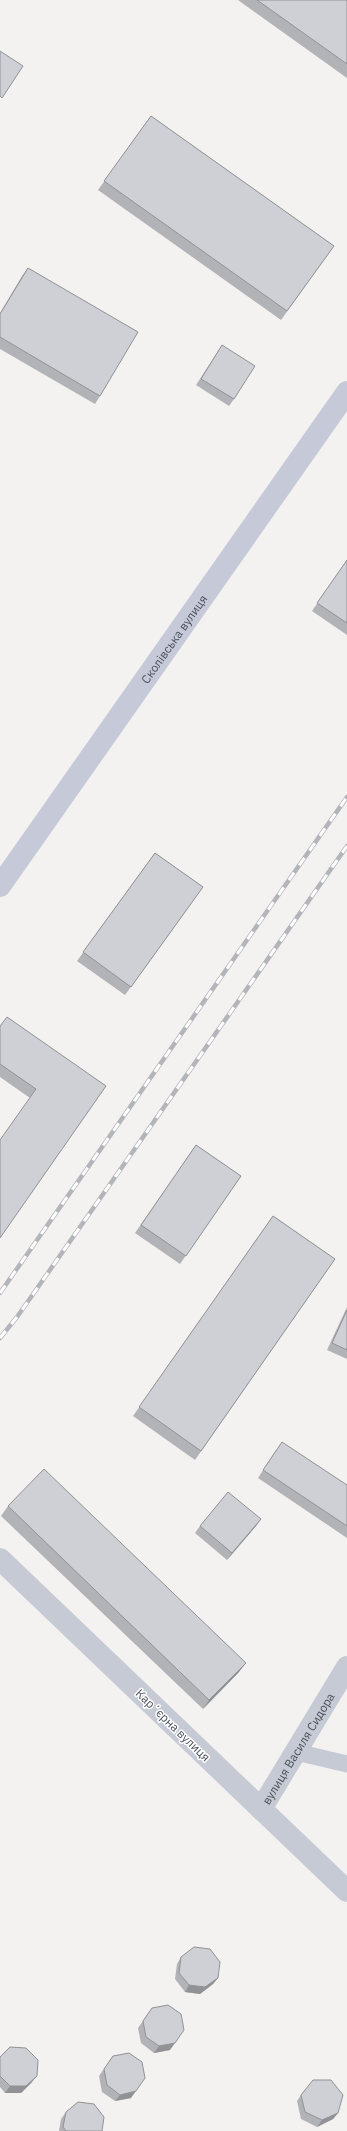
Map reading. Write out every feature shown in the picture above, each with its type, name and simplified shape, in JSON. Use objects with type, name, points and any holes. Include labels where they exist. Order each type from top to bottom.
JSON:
[{"type":"street","name":"Сколівська вулиця","points":[[0,886],[347,392]]},
{"type":"street","name":"Карʼєрна вулиця","points":[[0,1559],[347,1891]]},
{"type":"street","name":"вулиця Василя Сидора","points":[[261,1809],[347,1667]]},
{"type":"lane","points":[[296,1752],[347,1764]]},
{"type":"building","points":[[257,0],[347,0],[347,64]]},
{"type":"building","points":[[0,51],[23,66],[2,98],[0,96]]},
{"type":"building","points":[[151,116],[334,246],[287,311],[104,181]]},
{"type":"building","points":[[28,268],[138,332],[100,396],[0,337],[0,314]]},
{"type":"building","points":[[222,345],[255,366],[234,399],[201,379]]},
{"type":"building","points":[[347,560],[347,623],[317,603]]},
{"type":"building","points":[[155,853],[203,887],[131,987],[83,952]]},
{"type":"building","points":[[7,1017],[106,1086],[0,1238],[0,1140],[36,1089],[0,1064],[0,1026]]},
{"type":"building","points":[[196,1145],[241,1176],[186,1256],[141,1225]]},
{"type":"building","points":[[273,1216],[335,1259],[201,1451],[139,1407]]},
{"type":"building","points":[[347,1310],[347,1350],[332,1343]]},
{"type":"building","points":[[282,1442],[347,1485],[347,1526],[263,1470]]},
{"type":"building","points":[[44,1469],[246,1663],[209,1700],[8,1506]]},
{"type":"building","points":[[228,1492],[261,1519],[232,1553],[200,1526]]},
{"type":"building","points":[[194,1947],[210,1949],[220,1962],[218,1978],[205,1987],[189,1985],[179,1973],[181,1957]]},
{"type":"building","points":[[168,2005],[181,2014],[184,2030],[175,2043],[159,2046],[146,2037],[143,2021],[152,2008]]},
{"type":"building","points":[[10,2047],[26,2048],[38,2060],[37,2076],[26,2086],[10,2086],[0,2076],[0,2057]]},
{"type":"building","points":[[129,2053],[142,2062],[145,2078],[136,2091],[120,2095],[107,2085],[104,2069],[113,2056]]},
{"type":"building","points":[[313,2080],[331,2080],[343,2095],[338,2113],[322,2120],[305,2112],[301,2095]]},
{"type":"building","points":[[78,2102],[94,2104],[104,2117],[102,2131],[66,2131],[63,2127],[66,2112]]},
{"type":"railway","points":[[0,1293],[347,797]]},
{"type":"railway","points":[[0,1338],[17,1317],[347,846]]}]
